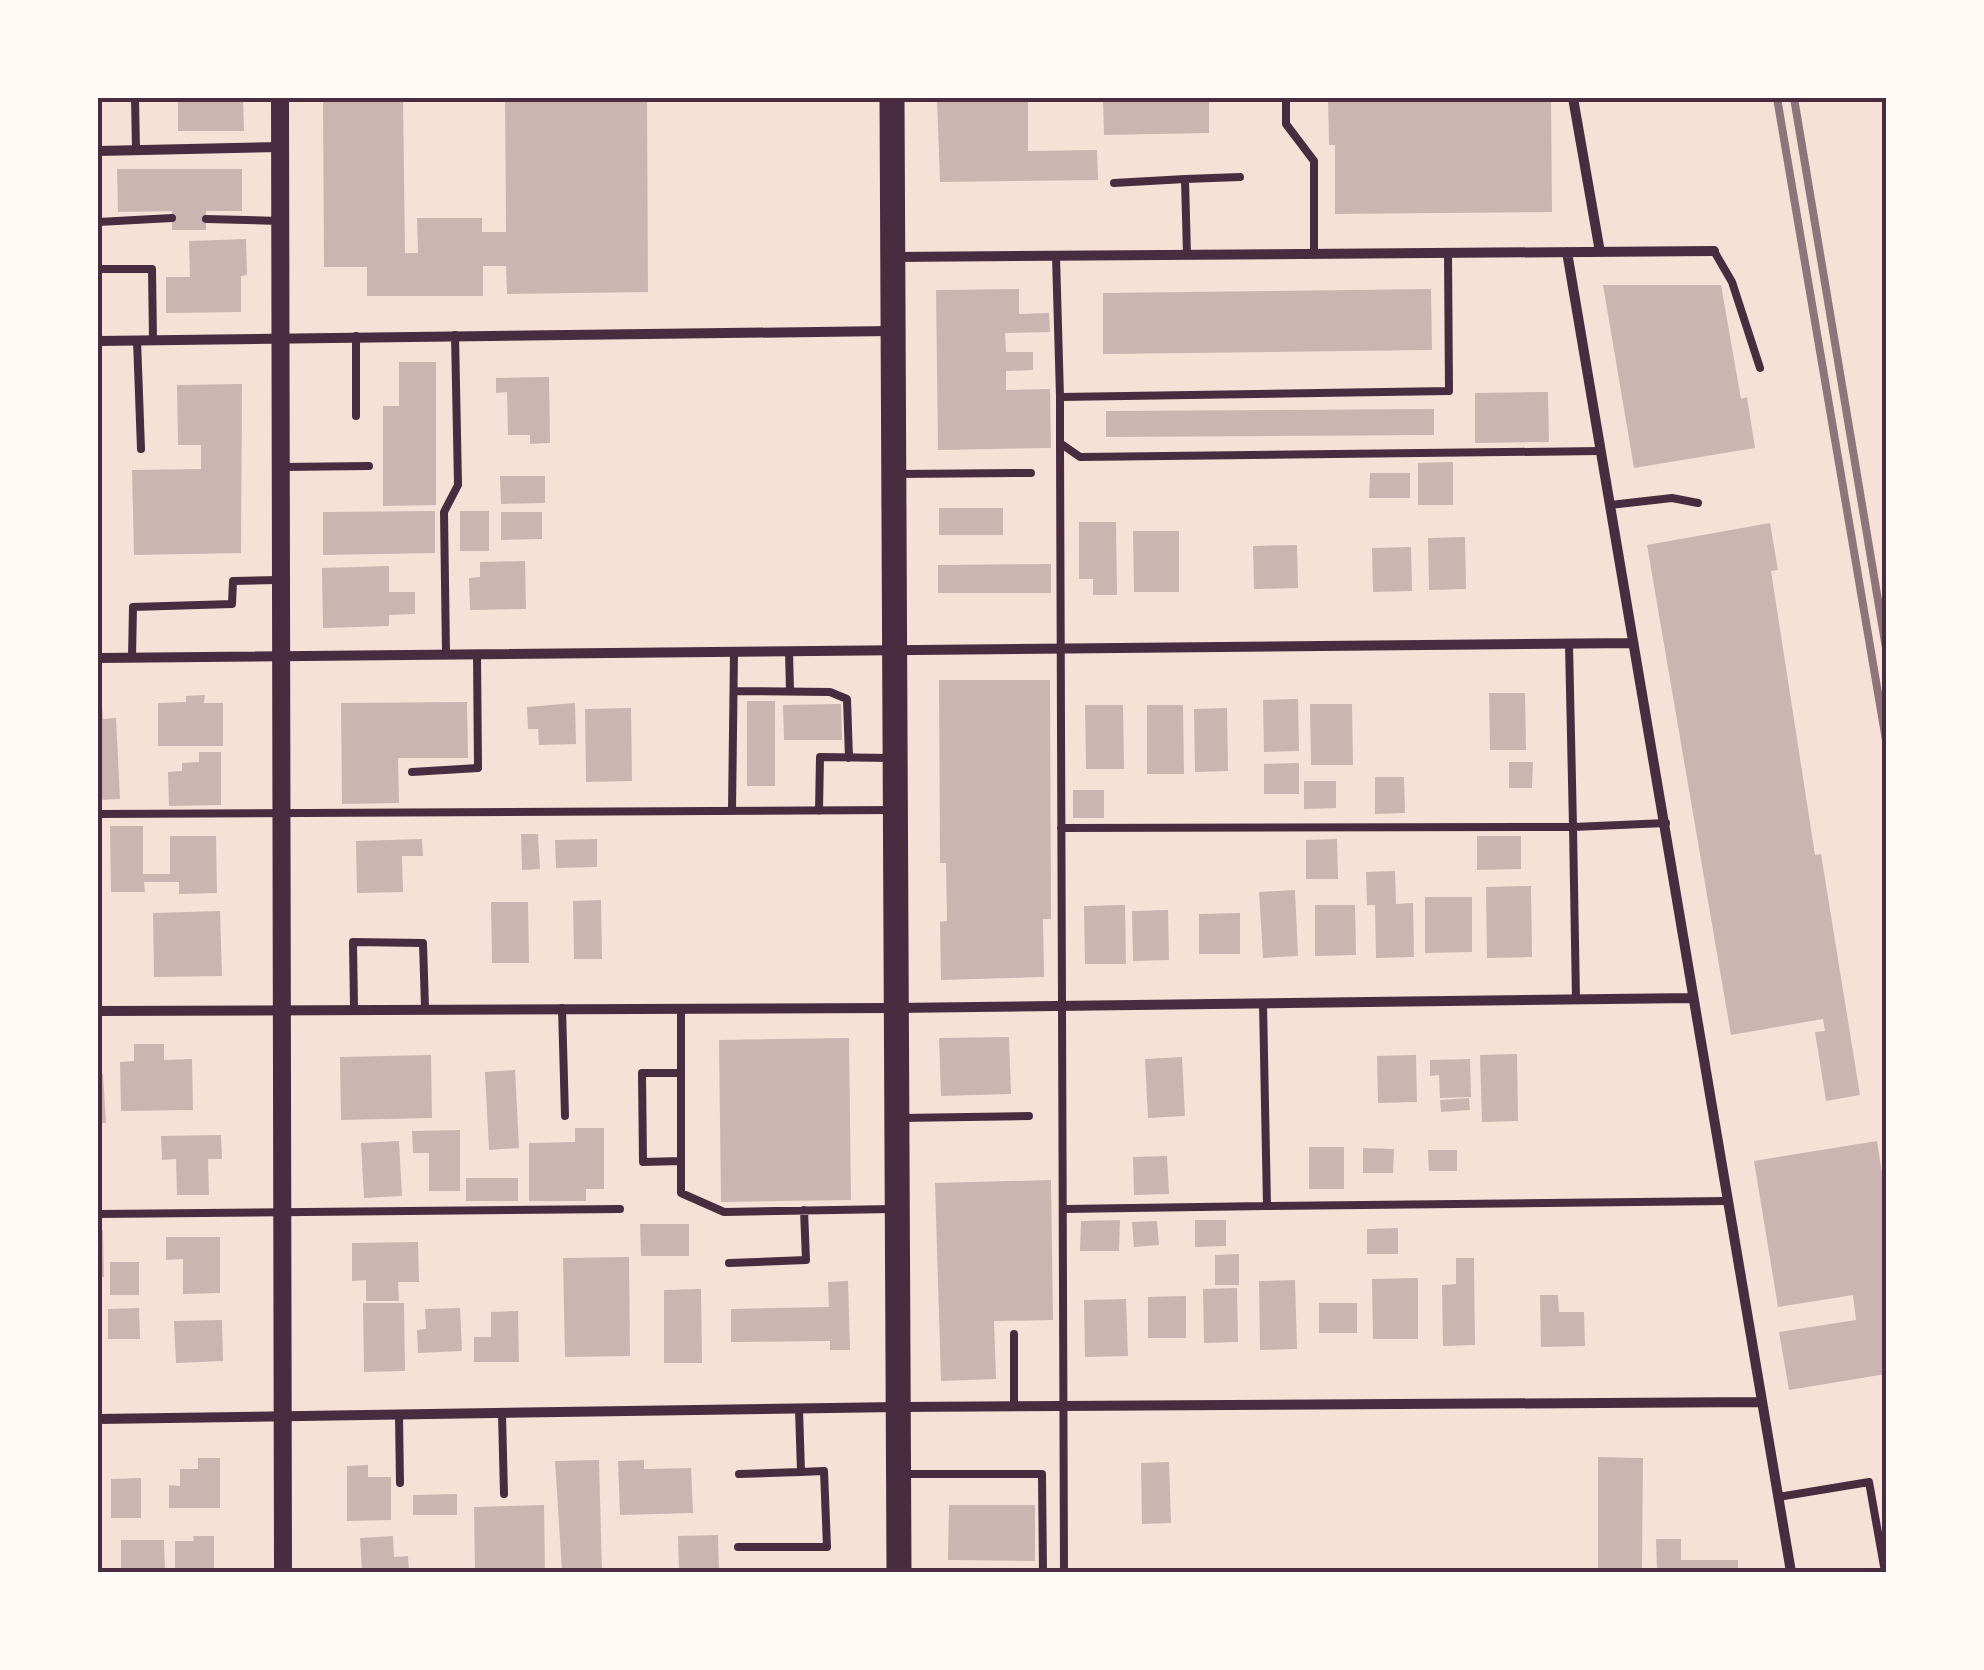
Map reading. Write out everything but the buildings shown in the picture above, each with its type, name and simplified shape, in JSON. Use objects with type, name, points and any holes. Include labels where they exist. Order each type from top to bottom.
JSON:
[{"type":"main road","points":[[892,98],[899,1572]]},
{"type":"street","points":[[280,98],[284,1572]]},
{"type":"street","points":[[1573,98],[1600,252]]},
{"type":"street","points":[[98,151],[280,147]]},
{"type":"street","points":[[1567,252],[1790,1572]]},
{"type":"street","points":[[892,257],[1714,252]]},
{"type":"street","points":[[98,341],[892,331]]},
{"type":"street","points":[[98,658],[1633,643]]},
{"type":"street","points":[[98,1010],[894,1008],[1693,998]]},
{"type":"street","points":[[98,1419],[898,1407],[1762,1402]]},
{"type":"lane","points":[[135,98],[136,150]]},
{"type":"lane","points":[[1286,98],[1286,124],[1314,161],[1314,254]]},
{"type":"lane","points":[[1114,183],[1240,176]]},
{"type":"lane","points":[[1185,179],[1187,255]]},
{"type":"lane","points":[[98,222],[172,218]]},
{"type":"lane","points":[[206,220],[280,222]]},
{"type":"lane","points":[[1714,252],[1732,282],[1760,368]]},
{"type":"lane","points":[[1060,397],[1449,392],[1448,253]]},
{"type":"lane","points":[[1056,256],[1060,397],[1064,1572]]},
{"type":"lane","points":[[98,270],[152,269],[153,340]]},
{"type":"lane","points":[[356,336],[356,416]]},
{"type":"lane","points":[[446,654],[444,512],[458,485],[456,336]]},
{"type":"lane","points":[[137,340],[141,449]]},
{"type":"lane","points":[[1060,443],[1080,457],[1600,452]]},
{"type":"lane","points":[[282,467],[369,466]]},
{"type":"lane","points":[[892,474],[1031,473]]},
{"type":"lane","points":[[1610,504],[1672,498],[1698,503]]},
{"type":"lane","points":[[132,658],[133,607],[232,604],[233,580],[282,580]]},
{"type":"lane","points":[[1569,644],[1576,1000]]},
{"type":"lane","points":[[789,651],[790,691]]},
{"type":"lane","points":[[732,811],[734,652]]},
{"type":"lane","points":[[412,772],[478,768],[477,654]]},
{"type":"lane","points":[[734,691],[830,692],[847,699],[849,758]]},
{"type":"lane","points":[[820,811],[820,757],[893,758]]},
{"type":"lane","points":[[98,814],[283,810],[893,810]]},
{"type":"lane","points":[[1061,828],[1666,823]]},
{"type":"lane","points":[[354,1008],[353,942],[423,943],[425,1008]]},
{"type":"lane","points":[[1263,1004],[1266,1206]]},
{"type":"lane","points":[[562,1008],[565,1116]]},
{"type":"lane","points":[[681,1008],[682,1193],[724,1212],[896,1208]]},
{"type":"lane","points":[[681,1073],[642,1073],[642,1162],[681,1161]]},
{"type":"lane","points":[[896,1118],[1029,1116]]},
{"type":"lane","points":[[1064,1209],[1728,1200]]},
{"type":"lane","points":[[98,1214],[620,1209]]},
{"type":"lane","points":[[729,1263],[806,1260],[804,1210]]},
{"type":"lane","points":[[1014,1334],[1014,1406]]},
{"type":"lane","points":[[800,1409],[800,1472]]},
{"type":"lane","points":[[502,1414],[504,1494]]},
{"type":"lane","points":[[398,1415],[400,1483]]},
{"type":"lane","points":[[738,1547],[827,1547],[824,1472],[739,1474]]},
{"type":"lane","points":[[899,1474],[1063,1473]]},
{"type":"lane","points":[[1042,1474],[1043,1572]]},
{"type":"lane","points":[[1778,1497],[1868,1482],[1885,1572]]},
{"type":"railway","points":[[1777,98],[1886,740]]},
{"type":"railway","points":[[1794,98],[1886,648]]}]
